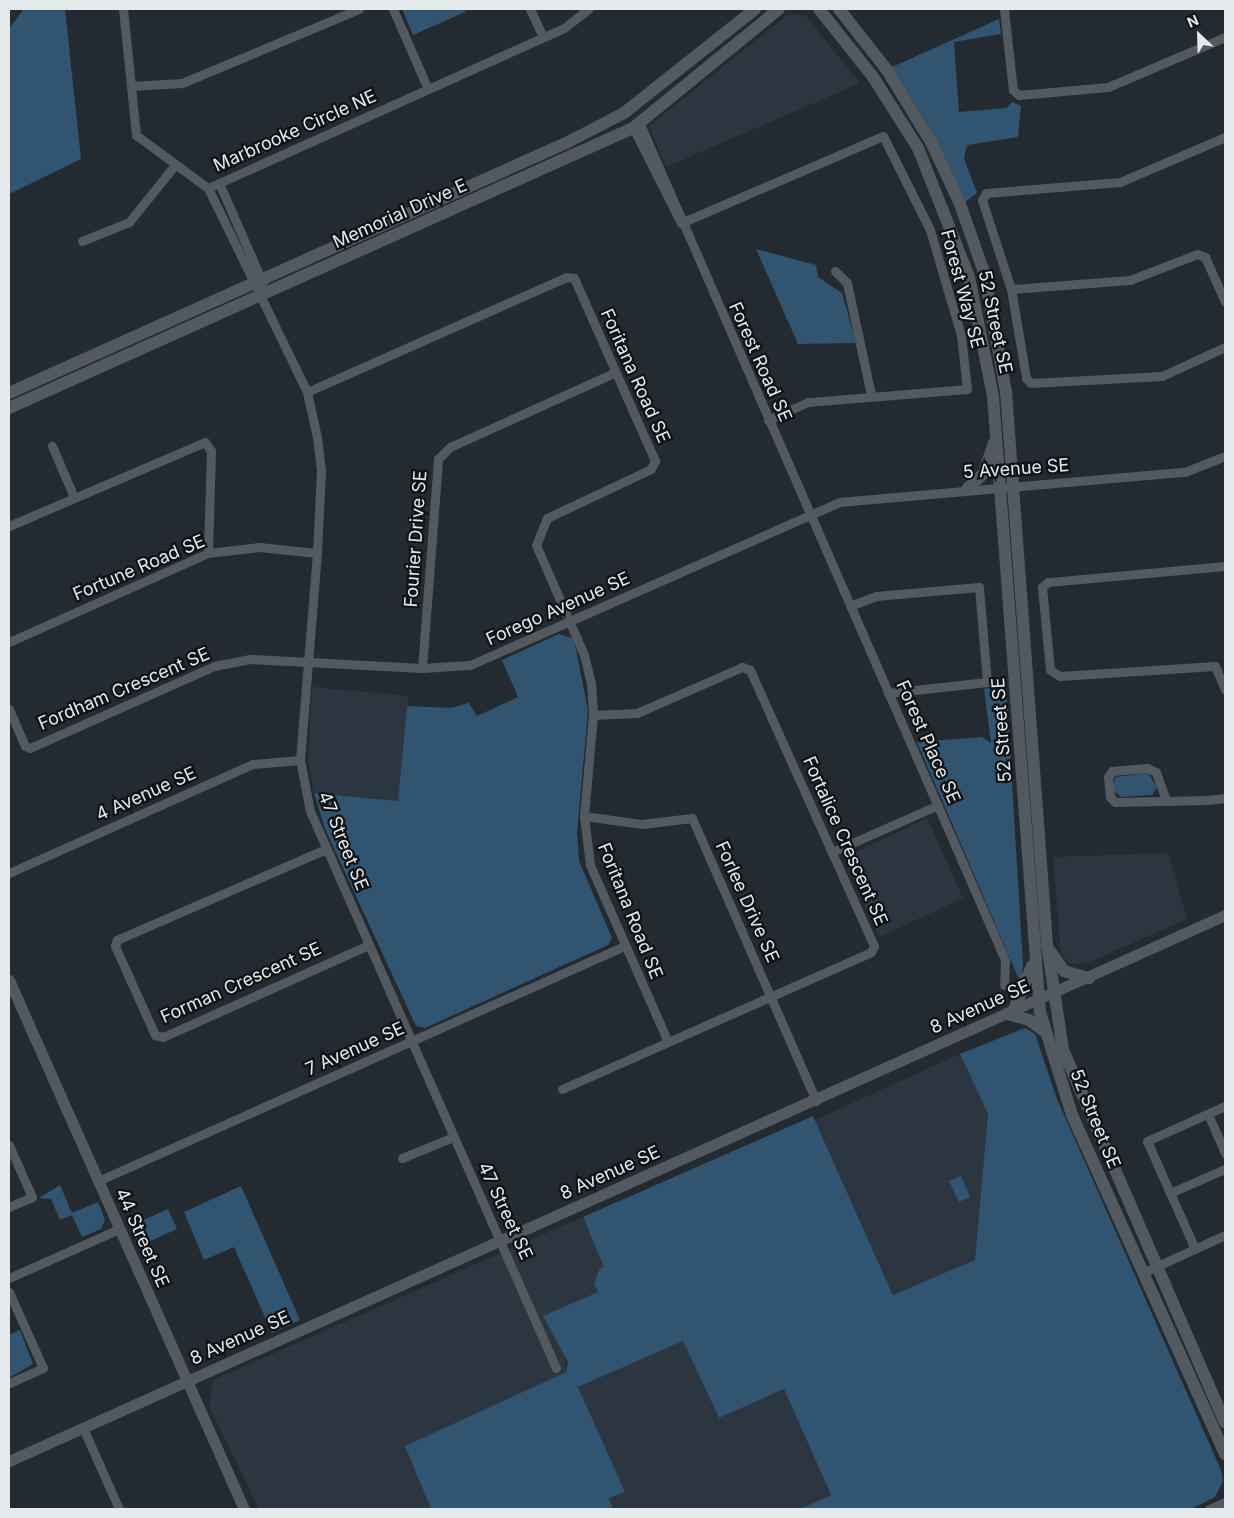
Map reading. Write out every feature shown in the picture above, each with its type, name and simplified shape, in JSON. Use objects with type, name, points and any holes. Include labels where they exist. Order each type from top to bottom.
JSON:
[{"type":"main road","name":"Memorial Drive E","points":[[9,393],[263,280],[624,113],[755,9]]},
{"type":"main road","name":"52 Street SE","points":[[819,9],[899,116],[945,209],[978,314],[996,436],[1006,486],[1053,994],[1072,1075],[1225,1422]]},
{"type":"main road","name":"52 Street SE","points":[[839,9],[852,24],[921,123],[970,231],[1000,348],[1006,486],[1034,961],[1044,1031],[1072,1115],[1225,1454]]},
{"type":"main road","points":[[846,9],[852,24]]},
{"type":"main road","name":"Memorial Drive E","points":[[9,408],[263,296],[637,126],[780,10]]},
{"type":"main road","points":[[967,489],[984,473],[996,436]]},
{"type":"main road","points":[[1047,944],[1064,971],[1089,978]]},
{"type":"main road","points":[[1034,961],[1010,1013],[1029,1020],[1044,1031]]},
{"type":"street","name":"Marbrooke Circle NE","points":[[123,9],[136,135],[174,165],[208,188],[543,37],[588,9]]},
{"type":"street","points":[[132,86],[182,83],[359,9]]},
{"type":"street","points":[[393,9],[428,89]]},
{"type":"street","points":[[530,9],[543,37]]},
{"type":"street","points":[[1004,9],[1013,90],[1019,95],[1108,87],[1225,36]]},
{"type":"street","name":"Forest Road SE","points":[[637,126],[809,515]]},
{"type":"street","name":"Forest Way SE","points":[[681,223],[883,136],[930,230],[961,335],[966,388],[808,402],[768,420]]},
{"type":"street","points":[[1225,138],[1120,182],[986,193],[982,200],[1011,289],[1026,378],[1031,383],[1162,376],[1225,347]]},
{"type":"street","points":[[82,241],[129,222],[174,165]]},
{"type":"street","points":[[219,183],[263,280],[263,296]]},
{"type":"street","points":[[208,188],[251,285],[263,296]]},
{"type":"street","points":[[1011,289],[1130,280],[1197,254],[1205,257],[1225,302]]},
{"type":"street","points":[[835,271],[847,283],[871,395]]},
{"type":"street","name":"Foritana Road SE","points":[[307,392],[566,277],[574,278],[614,373],[655,461],[651,469],[547,518],[539,529],[536,545],[584,655],[593,715],[584,816],[590,864],[624,946],[668,1042]]},
{"type":"street","name":"47 Street SE","points":[[263,296],[307,392],[321,471],[317,553],[306,659],[300,760],[310,811],[556,1368]]},
{"type":"street","name":"Fourier Drive SE","points":[[422,668],[438,460],[450,446],[614,373]]},
{"type":"street","points":[[9,526],[206,442],[211,451],[208,553]]},
{"type":"street","points":[[52,446],[74,497]]},
{"type":"street","name":"5 Avenue SE","points":[[809,515],[860,498],[1185,472],[1225,457]]},
{"type":"street","name":"Forego Avenue SE","points":[[306,659],[422,668],[470,666],[809,515]]},
{"type":"street","name":"Forest Place SE","points":[[809,515],[1005,960],[1004,985]]},
{"type":"street","name":"Fortune Road SE","points":[[9,642],[208,553],[259,547],[317,553]]},
{"type":"street","points":[[1225,566],[1048,582],[1042,588],[1050,670],[1060,676],[1215,666],[1225,690]]},
{"type":"street","points":[[850,606],[876,596],[979,587],[987,682],[888,693]]},
{"type":"street","name":"Fordham Crescent SE","points":[[9,710],[25,746],[30,748],[214,666],[272,657],[306,659]]},
{"type":"street","name":"Fortalice Crescent SE","points":[[562,1089],[871,952],[874,946],[750,670],[742,667],[637,713],[593,715]]},
{"type":"street","name":"4 Avenue SE","points":[[9,873],[253,764],[300,760]]},
{"type":"street","points":[[1166,800],[1156,772],[1147,768],[1112,771],[1108,777],[1110,797],[1115,802],[1225,798]]},
{"type":"street","points":[[832,852],[938,805]]},
{"type":"street","name":"Forlee Drive SE","points":[[584,816],[642,824],[692,818],[816,1101]]},
{"type":"street","name":"Forman Crescent SE","points":[[326,849],[117,940],[115,946],[155,1035],[163,1037],[369,945]]},
{"type":"street","name":"8 Avenue SE","points":[[9,1461],[816,1101],[1225,915]]},
{"type":"street","name":"7 Avenue SE","points":[[98,1182],[624,946]]},
{"type":"street","name":"44 Street SE","points":[[9,980],[244,1509]]},
{"type":"street","points":[[1195,1249],[1147,1141],[1225,1106]]},
{"type":"street","points":[[1208,1114],[1225,1153]]},
{"type":"street","points":[[402,1158],[453,1137]]},
{"type":"street","points":[[9,1145],[32,1197],[9,1207]]},
{"type":"street","points":[[1170,1193],[1225,1169]]},
{"type":"street","points":[[9,1278],[119,1229]]},
{"type":"street","points":[[1142,1273],[1225,1235]]},
{"type":"street","points":[[9,1292],[43,1368],[9,1383]]},
{"type":"street","points":[[83,1428],[119,1509]]},
{"type":"street","points":[[1209,1509],[1225,1502]]},
{"type":"shaded area","points":[[24,9],[65,9],[81,159],[9,194],[9,28]]},
{"type":"shaded area","points":[[402,9],[465,9],[465,12],[413,35]]},
{"type":"shaded area","points":[[790,13],[807,17],[860,83],[666,167],[649,126]]},
{"type":"shaded area","points":[[999,19],[1001,34],[954,42],[959,112],[1007,108],[1012,102],[1021,106],[1018,137],[967,145],[964,158],[977,193],[965,202],[931,130],[892,67]]},
{"type":"shaded area","points":[[756,249],[816,265],[818,277],[842,293],[856,343],[798,344]]},
{"type":"shaded area","points":[[559,634],[572,638],[576,649],[588,711],[577,833],[579,861],[612,938],[608,945],[425,1028],[416,1026],[325,829],[314,793],[398,801],[407,706],[451,708],[469,703],[477,716],[518,697],[502,660]]},
{"type":"shaded area","points":[[1006,683],[1023,964],[1021,984],[917,742],[982,737],[991,743],[984,689]]},
{"type":"shaded area","points":[[312,687],[408,696],[398,801],[314,793],[308,759]]},
{"type":"shaded area","points":[[1148,773],[1157,787],[1152,795],[1122,797],[1113,791],[1115,777]]},
{"type":"shaded area","points":[[927,818],[963,898],[879,937],[844,858]]},
{"type":"shaded area","points":[[1168,853],[1187,919],[1087,963],[1070,964],[1061,954],[1053,857]]},
{"type":"shaded area","points":[[1025,1028],[1035,1034],[1057,1099],[1221,1470],[1223,1481],[1215,1497],[1191,1509],[800,1509],[831,1495],[784,1389],[719,1418],[683,1341],[578,1387],[625,1492],[609,1498],[613,1509],[431,1509],[405,1446],[566,1372],[568,1362],[543,1316],[598,1292],[594,1284],[599,1269],[604,1267],[583,1217],[813,1116],[893,1295],[975,1260],[988,1114],[960,1054]]},
{"type":"shaded area","points":[[960,1054],[988,1114],[976,1260],[894,1296],[815,1120]]},
{"type":"shaded area","points":[[961,1176],[970,1197],[959,1202],[949,1181]]},
{"type":"shaded area","points":[[60,1185],[72,1213],[98,1202],[105,1220],[101,1229],[82,1237],[72,1215],[60,1220],[51,1199],[39,1198]]},
{"type":"shaded area","points":[[241,1186],[300,1320],[272,1333],[234,1247],[204,1260],[184,1212]]},
{"type":"shaded area","points":[[168,1209],[177,1229],[139,1246],[130,1226]]},
{"type":"shaded area","points":[[583,1217],[605,1267],[599,1270],[594,1283],[598,1292],[565,1355],[566,1372],[405,1446],[431,1509],[259,1509],[209,1406],[213,1380]]},
{"type":"shaded area","points":[[20,1330],[33,1364],[9,1378],[9,1335]]},
{"type":"shaded area","points":[[683,1341],[719,1418],[784,1389],[831,1495],[800,1509],[613,1509],[609,1498],[624,1491],[578,1387]]}]
